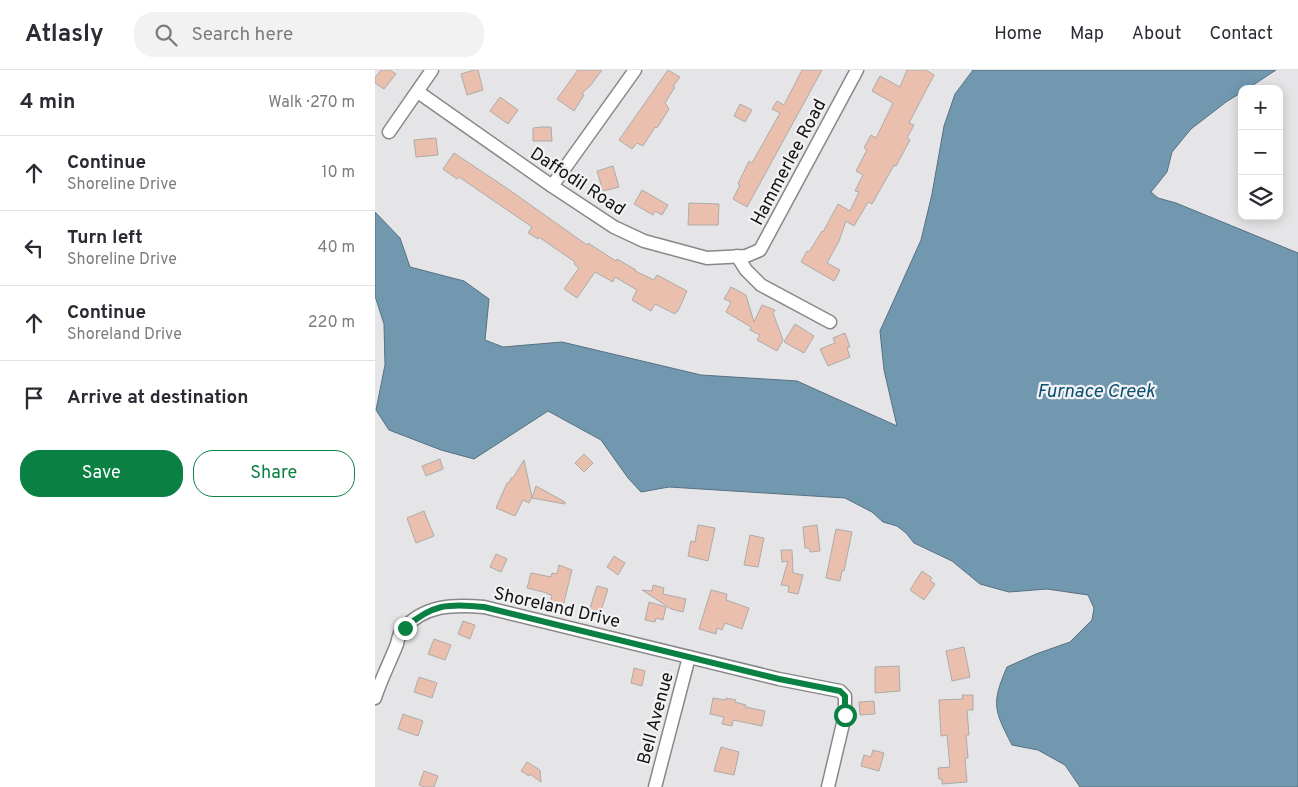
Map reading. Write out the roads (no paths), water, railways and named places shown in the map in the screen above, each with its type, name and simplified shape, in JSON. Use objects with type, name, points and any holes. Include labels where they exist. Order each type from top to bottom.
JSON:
[{"type":"street","points":[[389,132],[433,70]]},
{"type":"street","points":[[552,186],[635,70]]},
{"type":"street","name":"Hammerlee Road","points":[[737,256],[746,256],[760,250],[857,70]]},
{"type":"street","name":"Daffodil Road","points":[[418,92],[614,227],[644,241],[707,258],[737,256]]},
{"type":"street","points":[[737,256],[746,270],[761,285],[830,322]]},
{"type":"street","name":"Shoreland Drive","points":[[375,698],[401,631],[416,618],[429,610],[448,606],[484,607],[779,679],[840,691],[845,696],[845,715],[828,787]]},
{"type":"street","name":"Bell Avenue","points":[[655,787],[689,657]]},
{"type":"water","name":"Furnace Creek","points":[[973,70],[1276,70],[1253,85],[1238,85],[1238,94],[1191,129],[1172,152],[1167,172],[1151,192],[1158,198],[1176,203],[1298,253],[1298,787],[1080,787],[1065,765],[1038,750],[1012,745],[1001,723],[997,707],[999,690],[1007,667],[1070,642],[1092,620],[1094,608],[1088,595],[1047,589],[1009,592],[980,584],[952,561],[914,543],[897,526],[883,522],[872,512],[845,498],[669,487],[641,492],[628,478],[601,440],[548,411],[474,459],[441,450],[389,430],[376,410],[385,365],[384,324],[375,296],[375,212],[400,238],[410,267],[464,281],[489,299],[485,340],[503,347],[562,342],[701,375],[797,381],[897,426],[884,370],[880,331],[921,240],[932,194],[944,126],[955,94]]}]
